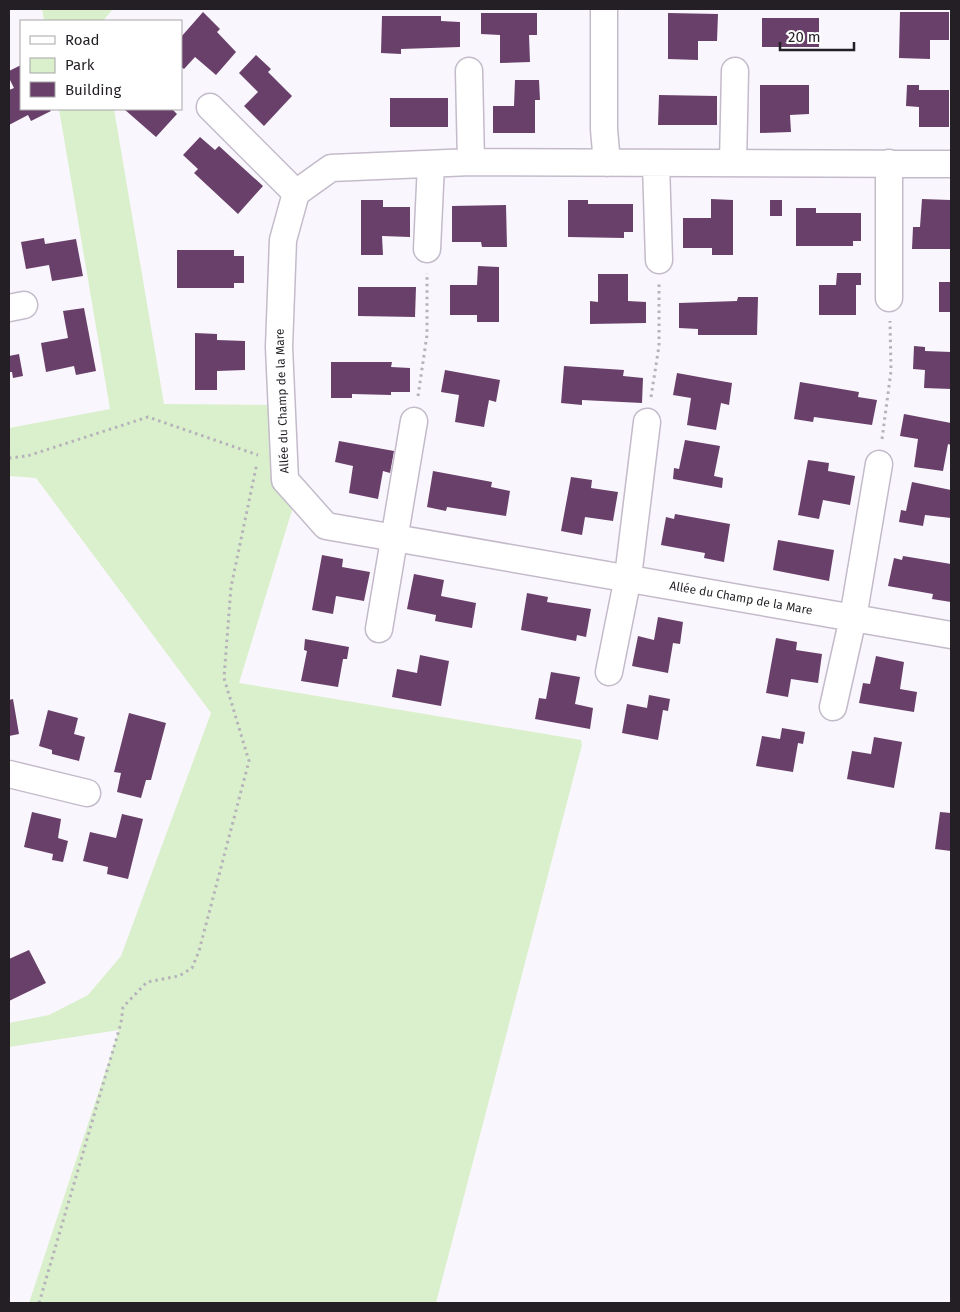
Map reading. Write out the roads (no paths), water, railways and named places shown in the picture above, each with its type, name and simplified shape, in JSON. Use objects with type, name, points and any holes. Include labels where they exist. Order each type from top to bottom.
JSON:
[{"type":"street","points":[[604,9],[604,130],[607,163]]},
{"type":"street","points":[[733,163],[735,71]]},
{"type":"street","points":[[469,72],[471,162]]},
{"type":"street","points":[[210,107],[296,193],[331,168],[471,162],[951,164]]},
{"type":"street","points":[[889,163],[889,298]]},
{"type":"street","points":[[427,250],[432,164]]},
{"type":"street","points":[[656,164],[659,260]]},
{"type":"street","name":"Allée du Champ de la Mare","points":[[296,193],[283,240],[279,347],[271,453],[285,480],[326,526],[395,540],[628,577],[951,635]]},
{"type":"street","points":[[379,629],[414,421]]},
{"type":"street","points":[[609,672],[628,577],[647,422]]},
{"type":"street","points":[[833,707],[853,618],[879,464]]},
{"type":"street","points":[[9,774],[87,793]]}]
